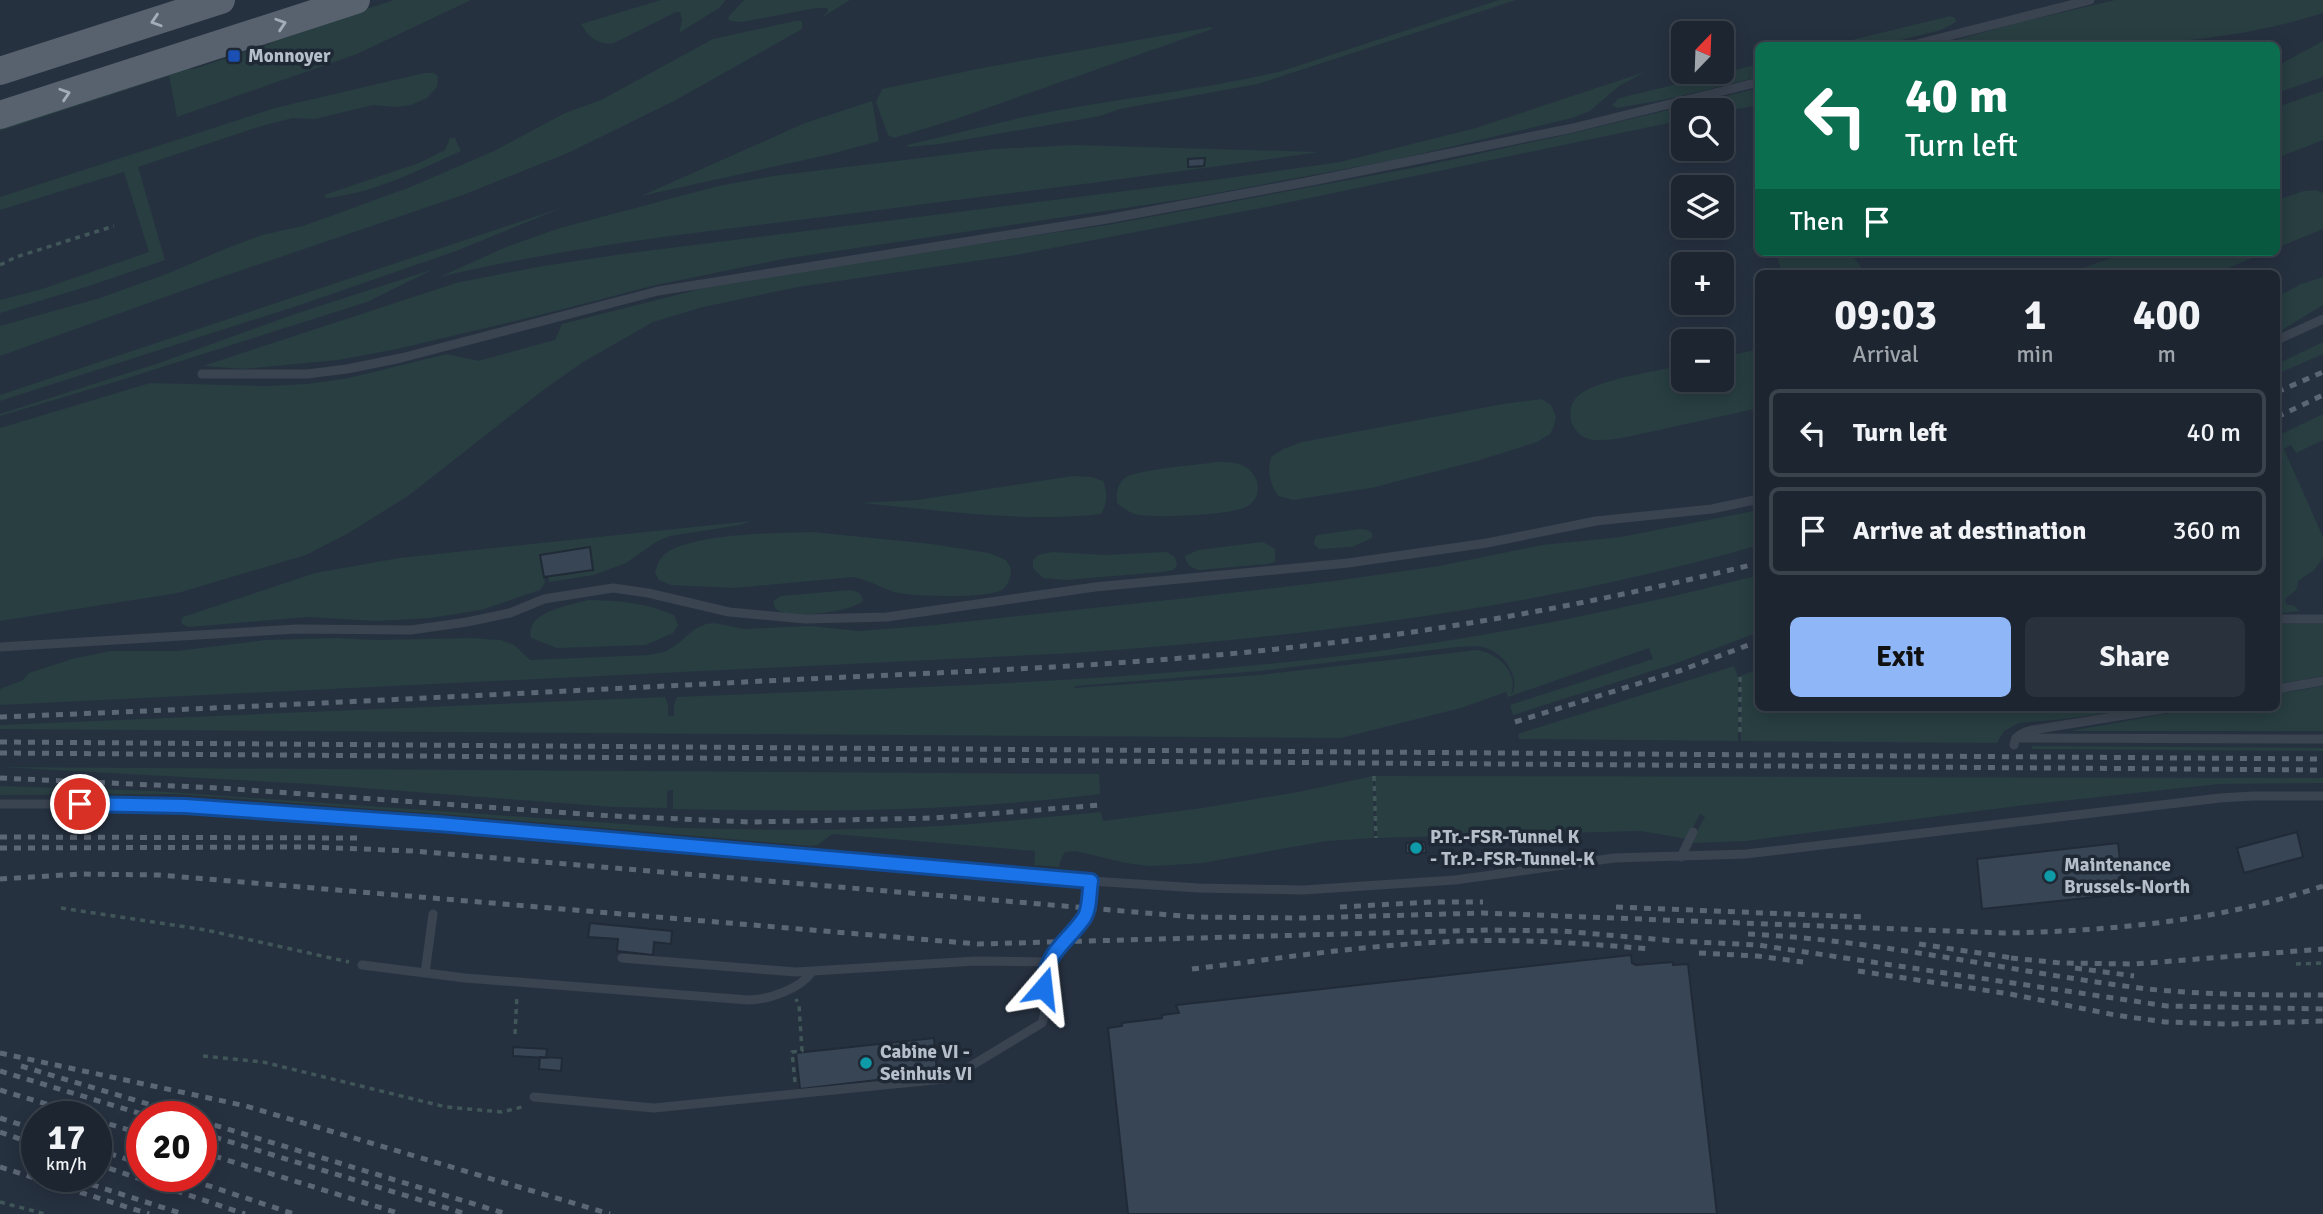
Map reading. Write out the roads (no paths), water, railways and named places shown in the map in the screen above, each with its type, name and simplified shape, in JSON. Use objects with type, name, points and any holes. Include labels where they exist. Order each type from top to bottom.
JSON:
[{"type":"main road","points":[[0,71],[221,0]]},
{"type":"main road","points":[[0,115],[356,0]]},
{"type":"lane","points":[[1925,42],[2090,0]]},
{"type":"lane","points":[[202,374],[307,374],[347,369],[401,358],[658,291],[1107,219],[1272,189],[1573,128],[1755,83]]},
{"type":"lane","points":[[2280,339],[2323,319]]},
{"type":"lane","points":[[0,647],[298,629],[411,629],[510,614],[544,599],[613,588],[648,593],[729,612],[805,619],[887,617],[1095,587],[1348,563],[1488,543],[1596,521],[1712,509],[1755,500]]},
{"type":"lane","points":[[2280,619],[2323,619]]},
{"type":"lane","points":[[2280,688],[2323,681]]},
{"type":"lane","points":[[2150,711],[2032,730],[2022,733],[2015,741],[2323,739]]},
{"type":"lane","points":[[0,804],[131,804],[252,810],[491,828],[1091,881],[1251,890],[1356,888],[1455,880],[1614,858],[1746,854],[2220,798],[2323,796]]},
{"type":"lane","points":[[1681,857],[1693,832]]},
{"type":"lane","points":[[534,1097],[654,1108],[944,1079],[956,1075],[1042,1023],[1046,1014],[1044,971],[1062,942],[1085,917],[1091,881]]},
{"type":"lane","points":[[425,973],[433,914]]},
{"type":"lane","points":[[622,958],[812,972],[976,961],[1049,962]]},
{"type":"lane","points":[[362,965],[518,982],[748,1000],[767,999],[808,978],[812,972]]},
{"type":"railway","points":[[2280,391],[2323,372]]},
{"type":"railway","points":[[2280,416],[2323,395]]},
{"type":"railway","points":[[0,717],[967,672],[1169,659],[1361,639],[1476,622],[1589,601],[1755,564]]},
{"type":"railway","points":[[1515,722],[1682,670],[1755,643]]},
{"type":"railway","points":[[0,742],[2323,759]]},
{"type":"railway","points":[[0,753],[2323,770]]},
{"type":"railway","points":[[0,778],[219,788],[613,816],[750,822],[934,818],[1101,805]]},
{"type":"railway","points":[[0,837],[363,838]]},
{"type":"railway","points":[[0,848],[311,847],[413,851],[1194,917],[1304,918],[1483,913],[2003,933],[2084,930],[2165,922],[2245,908],[2323,886]]},
{"type":"railway","points":[[0,879],[80,874],[159,875],[978,944],[1488,930],[1562,931],[1758,945],[2167,1006],[2323,1009]]},
{"type":"railway","points":[[1340,907],[1483,902]]},
{"type":"railway","points":[[1616,907],[1864,917]]},
{"type":"railway","points":[[1748,934],[1848,943],[2148,989],[2214,994],[2323,995]]},
{"type":"railway","points":[[1192,969],[1348,950],[1442,942],[1546,942],[1650,949]]},
{"type":"railway","points":[[1919,944],[2013,958]]},
{"type":"railway","points":[[2011,958],[2061,963],[2135,964],[2323,949]]},
{"type":"railway","points":[[1699,953],[1803,962]]},
{"type":"railway","points":[[2075,968],[2134,976]]},
{"type":"railway","points":[[1858,971],[2010,994],[2165,1022],[2228,1024],[2323,1021]]},
{"type":"railway","points":[[0,1053],[246,1106],[610,1214]]},
{"type":"railway","points":[[21,1066],[138,1101]]},
{"type":"railway","points":[[0,1071],[126,1109]]},
{"type":"railway","points":[[0,1090],[36,1101]]},
{"type":"railway","points":[[0,1118],[21,1125]]},
{"type":"railway","points":[[112,1125],[126,1129]]},
{"type":"railway","points":[[217,1126],[507,1214]]},
{"type":"railway","points":[[0,1132],[21,1139]]},
{"type":"railway","points":[[217,1138],[466,1214]]},
{"type":"railway","points":[[112,1154],[126,1159]]},
{"type":"railway","points":[[217,1157],[401,1214]]},
{"type":"railway","points":[[0,1167],[149,1214]]},
{"type":"railway","points":[[112,1169],[245,1214]]},
{"type":"railway","points":[[217,1189],[294,1214]]},
{"type":"railway","points":[[112,1191],[183,1214]]},
{"type":"place","name":"Monnoyer","points":[[234,56]]},
{"type":"place","name":"P.Tr.-FSR-Tunnel K - Tr.P.-FSR-Tunnel-K","points":[[1416,848]]},
{"type":"place","name":"Maintenance Brussels-North","points":[[2050,876]]},
{"type":"place","name":"Cabine VI - Seinhuis VI","points":[[866,1063]]}]
